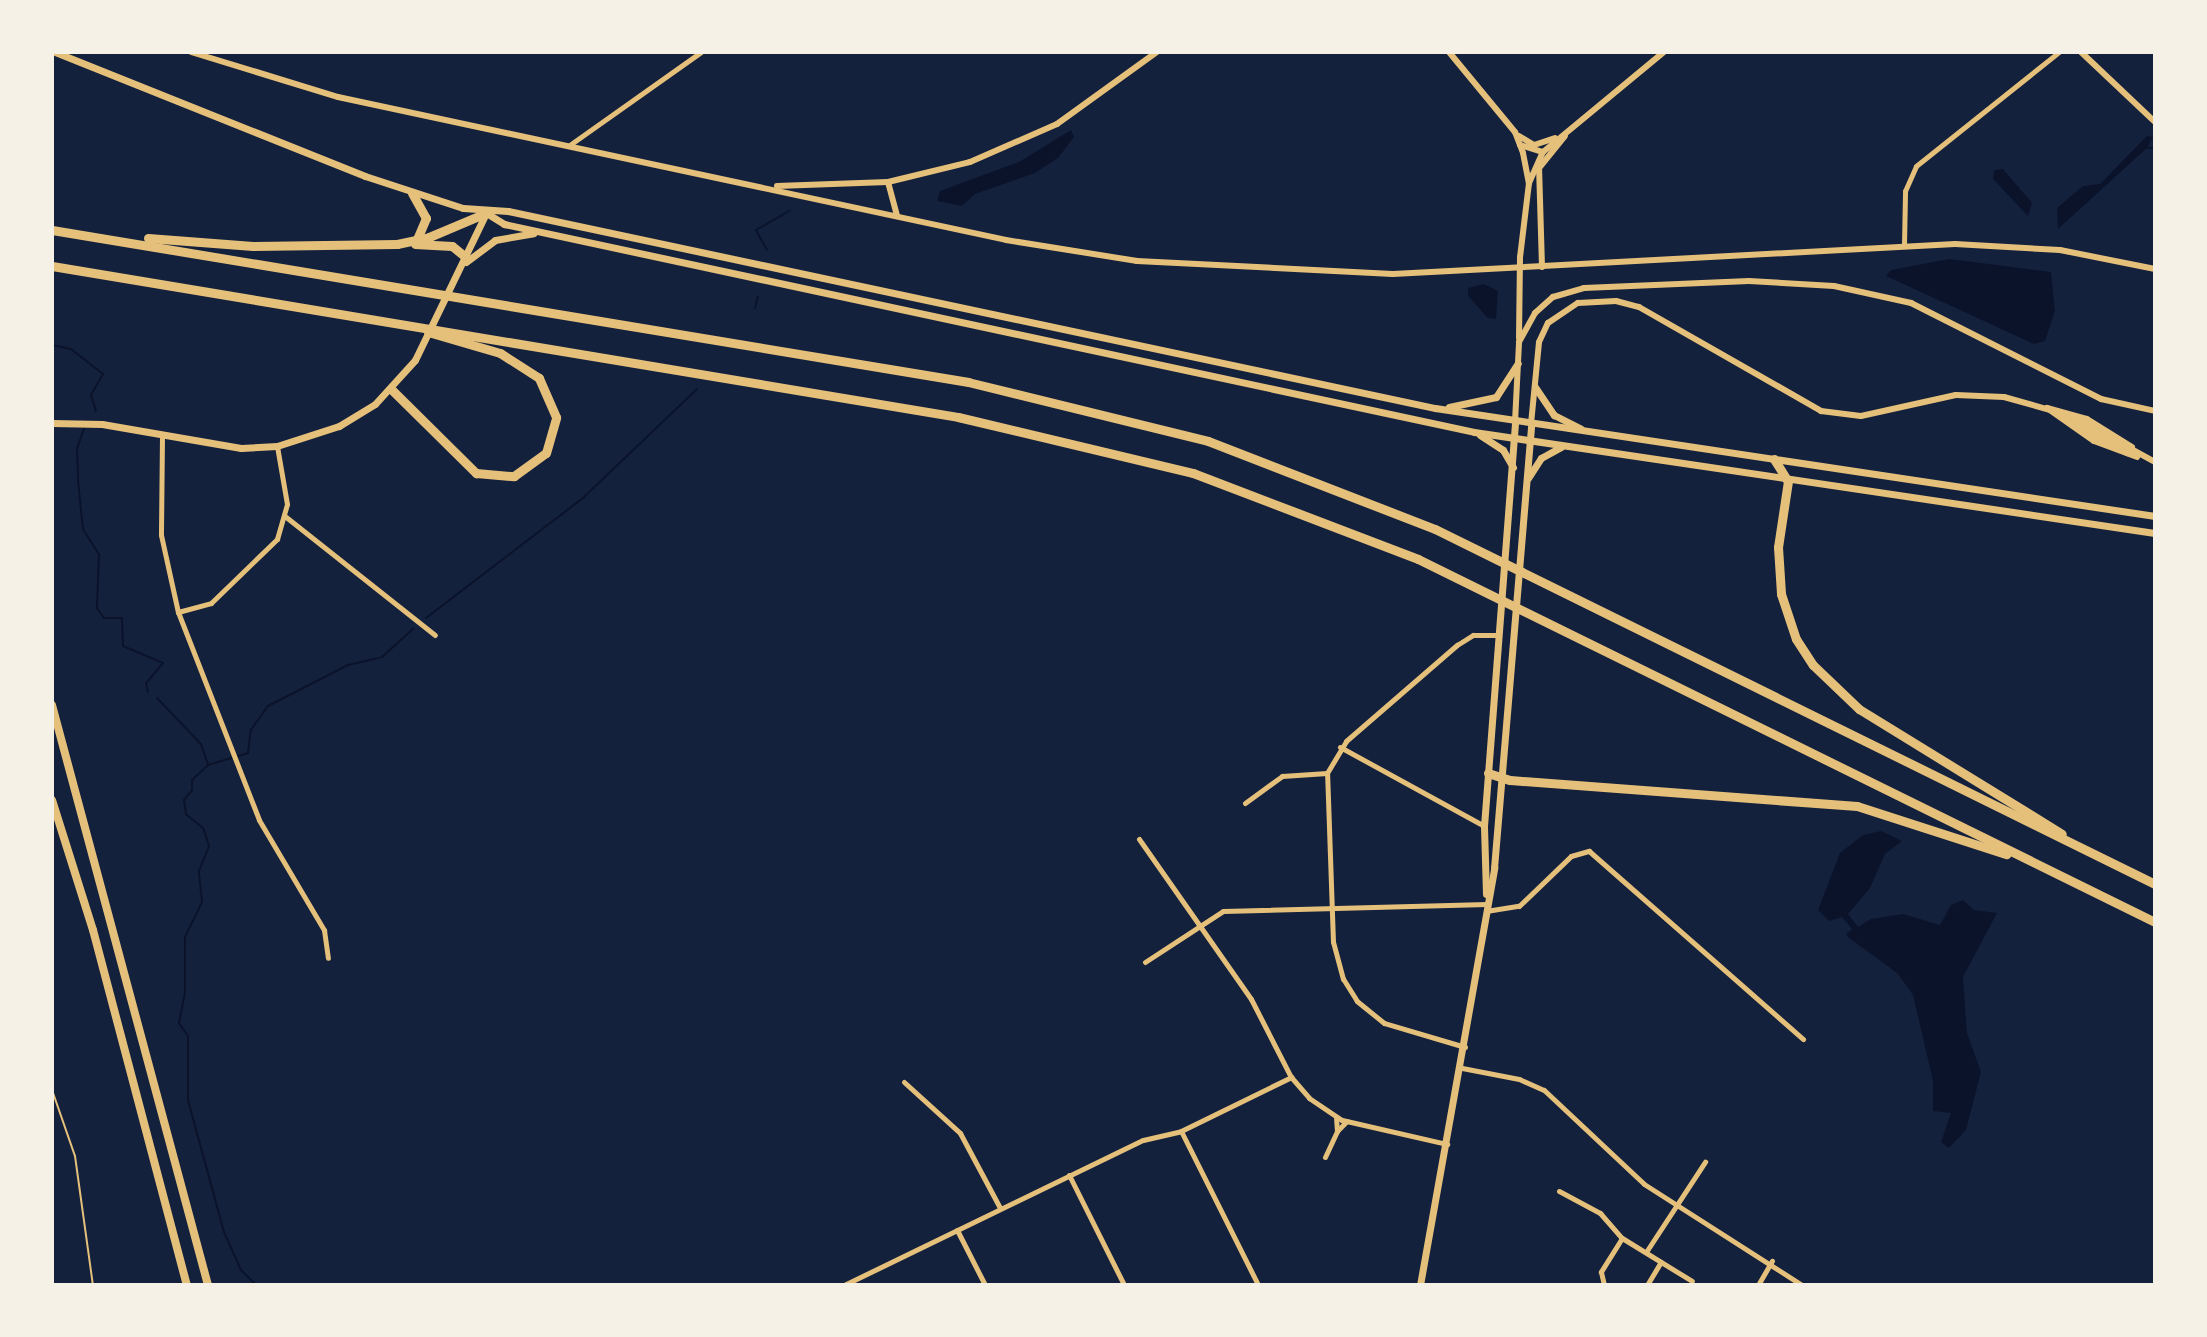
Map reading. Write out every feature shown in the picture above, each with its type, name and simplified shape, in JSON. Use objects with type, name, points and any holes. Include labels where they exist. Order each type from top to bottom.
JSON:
[{"type":"highway","points":[[411,242],[426,218],[412,193]]},
{"type":"highway","points":[[411,242],[486,213]]},
{"type":"highway","points":[[52,230],[1025,393],[1266,461],[1493,557],[2155,884]]},
{"type":"highway","points":[[106,237],[253,246],[411,242],[452,246],[466,261]]},
{"type":"highway","points":[[52,266],[402,323],[1079,442],[1296,509],[1528,613],[2155,922]]},
{"type":"highway","points":[[391,389],[458,461],[481,474],[506,478],[527,471],[546,453],[554,436],[553,398],[534,373],[492,350],[402,323]]},
{"type":"highway","points":[[1774,459],[1788,481],[1778,547],[1781,594],[1796,639],[1819,674],[1859,709],[2034,813],[2081,848]]},
{"type":"highway","points":[[52,705],[208,1285]]},
{"type":"highway","points":[[1488,773],[1503,778],[1857,806],[2026,860]]},
{"type":"highway","points":[[52,800],[93,930],[187,1285]]},
{"type":"main road","points":[[55,52],[412,193],[486,213],[504,224],[1474,432],[1788,481],[2155,533]]},
{"type":"main road","points":[[486,213],[508,211],[1435,408],[1531,425],[2155,516]]},
{"type":"main road","points":[[52,423],[79,421],[231,447],[277,446],[339,426],[391,389],[420,354],[486,213]]},
{"type":"main road","points":[[466,261],[499,238],[544,233]]},
{"type":"main road","points":[[878,304],[881,291]]},
{"type":"main road","points":[[1435,408],[1491,400],[1504,390],[1518,363]]},
{"type":"main road","points":[[1263,385],[1265,371]]},
{"type":"main road","points":[[1535,387],[1554,415],[1594,434]]},
{"type":"main road","points":[[1487,908],[1484,826],[1515,422]]},
{"type":"main road","points":[[1420,1285],[1462,1068],[1487,908],[1503,778],[1531,425]]},
{"type":"main road","points":[[1474,432],[1500,447],[1513,467]]},
{"type":"main road","points":[[1525,484],[1541,458],[1562,447]]},
{"type":"street","points":[[191,52],[338,97],[769,186],[1020,242],[1198,267],[1322,273],[1519,268],[1904,245],[2021,246],[2155,269]]},
{"type":"street","points":[[571,144],[701,52]]},
{"type":"street","points":[[769,186],[888,182],[970,162],[1035,136],[1094,101],[1157,52]]},
{"type":"street","points":[[1449,52],[1515,132],[1534,145],[1566,135]]},
{"type":"street","points":[[1515,422],[1519,268],[1529,183],[1543,152],[1664,52]]},
{"type":"street","points":[[1904,245],[1905,191],[1916,166],[2059,52]]},
{"type":"street","points":[[2081,52],[2155,122]]},
{"type":"street","points":[[1515,132],[1529,183]]},
{"type":"street","points":[[1542,267],[1538,178],[1552,150],[1566,135]]},
{"type":"street","points":[[1520,145],[1543,152],[1552,150]]},
{"type":"street","points":[[888,182],[897,216]]},
{"type":"street","points":[[1519,342],[1542,305],[1573,289],[1749,281],[1834,286],[1911,303],[2101,399],[2154,412]]},
{"type":"street","points":[[1531,425],[1539,342],[1548,323],[1578,303],[1616,301],[1639,307],[1821,411],[1870,415],[1967,395],[2047,408],[2155,462]]},
{"type":"street","points":[[162,436],[161,535],[178,612],[250,798],[270,843],[324,930],[328,958]]},
{"type":"street","points":[[178,612],[201,609],[217,599],[277,539],[286,517],[287,492],[277,446]]},
{"type":"street","points":[[286,517],[435,635]]},
{"type":"street","points":[[1465,1047],[1393,1028],[1357,1001],[1336,959],[1331,908],[1327,773],[1340,747],[1464,640],[1499,635]]},
{"type":"street","points":[[1340,747],[1484,826]]},
{"type":"street","points":[[1245,803],[1282,776],[1327,773]]},
{"type":"street","points":[[1139,839],[1257,1009],[1291,1077],[1336,1117],[1448,1144]]},
{"type":"street","points":[[1145,962],[1223,911],[1519,906],[1571,856],[1589,851],[1803,1039]]},
{"type":"street","points":[[1462,1068],[1519,1079],[1544,1090],[1581,1120],[1627,1170],[1677,1205],[1772,1261],[1802,1285]]},
{"type":"street","points":[[844,1285],[1069,1174],[1143,1140],[1181,1131],[1291,1077]]},
{"type":"street","points":[[904,1082],[960,1133],[1000,1208]]},
{"type":"street","points":[[1336,1117],[1337,1131]]},
{"type":"street","points":[[1325,1157],[1337,1131],[1347,1121]]},
{"type":"street","points":[[1181,1131],[1258,1285]]},
{"type":"street","points":[[1646,1252],[1705,1162]]},
{"type":"street","points":[[1069,1174],[1124,1285]]},
{"type":"street","points":[[1559,1191],[1600,1213],[1622,1238],[1692,1281]]},
{"type":"street","points":[[957,1230],[985,1285]]},
{"type":"street","points":[[1604,1285],[1601,1272],[1622,1238]]},
{"type":"street","points":[[1758,1285],[1772,1261]]},
{"type":"street","points":[[1647,1285],[1661,1262]]},
{"type":"lane","points":[[52,1090],[75,1156],[93,1285]]},
{"type":"water","points":[[1071,130],[1074,137],[1058,158],[1035,173],[975,194],[962,206],[937,201],[940,191],[1019,162]]},
{"type":"water","points":[[2147,136],[2153,137],[2147,148],[2058,229],[2057,208],[2083,186],[2100,184]]},
{"type":"water","points":[[2003,169],[2032,203],[2028,216],[1993,179],[1994,170]]},
{"type":"water","points":[[1949,259],[2051,272],[2055,311],[2045,341],[2034,344],[1886,276],[1891,270]]},
{"type":"water","points":[[1484,284],[1498,291],[1496,319],[1488,318],[1468,296],[1468,288]]},
{"type":"water","points":[[1881,831],[1902,841],[1885,854],[1870,888],[1848,914],[1858,927],[1871,919],[1903,914],[1940,925],[1951,905],[1963,900],[1974,910],[1997,913],[1963,977],[1967,1033],[1981,1072],[1966,1130],[1949,1148],[1941,1142],[1951,1113],[1933,1111],[1933,1081],[1913,995],[1897,973],[1849,938],[1846,934],[1852,929],[1842,917],[1829,921],[1818,910],[1840,853],[1863,835]]},
{"type":"waterway","points":[[2147,148],[2155,148]]},
{"type":"waterway","points":[[767,250],[756,230],[790,210]]},
{"type":"waterway","points":[[755,308],[758,296]]},
{"type":"waterway","points":[[52,345],[71,349],[103,374],[91,395],[96,411]]},
{"type":"waterway","points":[[426,618],[584,497],[697,389]]},
{"type":"waterway","points":[[84,429],[77,448],[78,481],[83,529],[99,555],[97,608],[104,618],[122,618],[123,646],[163,663],[146,683],[148,692]]},
{"type":"waterway","points":[[256,1285],[241,1270],[224,1232],[188,1100],[188,1036],[179,1023],[185,992],[185,937],[202,902],[199,871],[209,846],[203,828],[186,814],[184,800],[192,790],[192,780],[208,765],[248,753],[251,730],[268,706],[348,665],[382,657],[413,629]]},
{"type":"waterway","points":[[157,698],[201,744],[208,764]]}]
